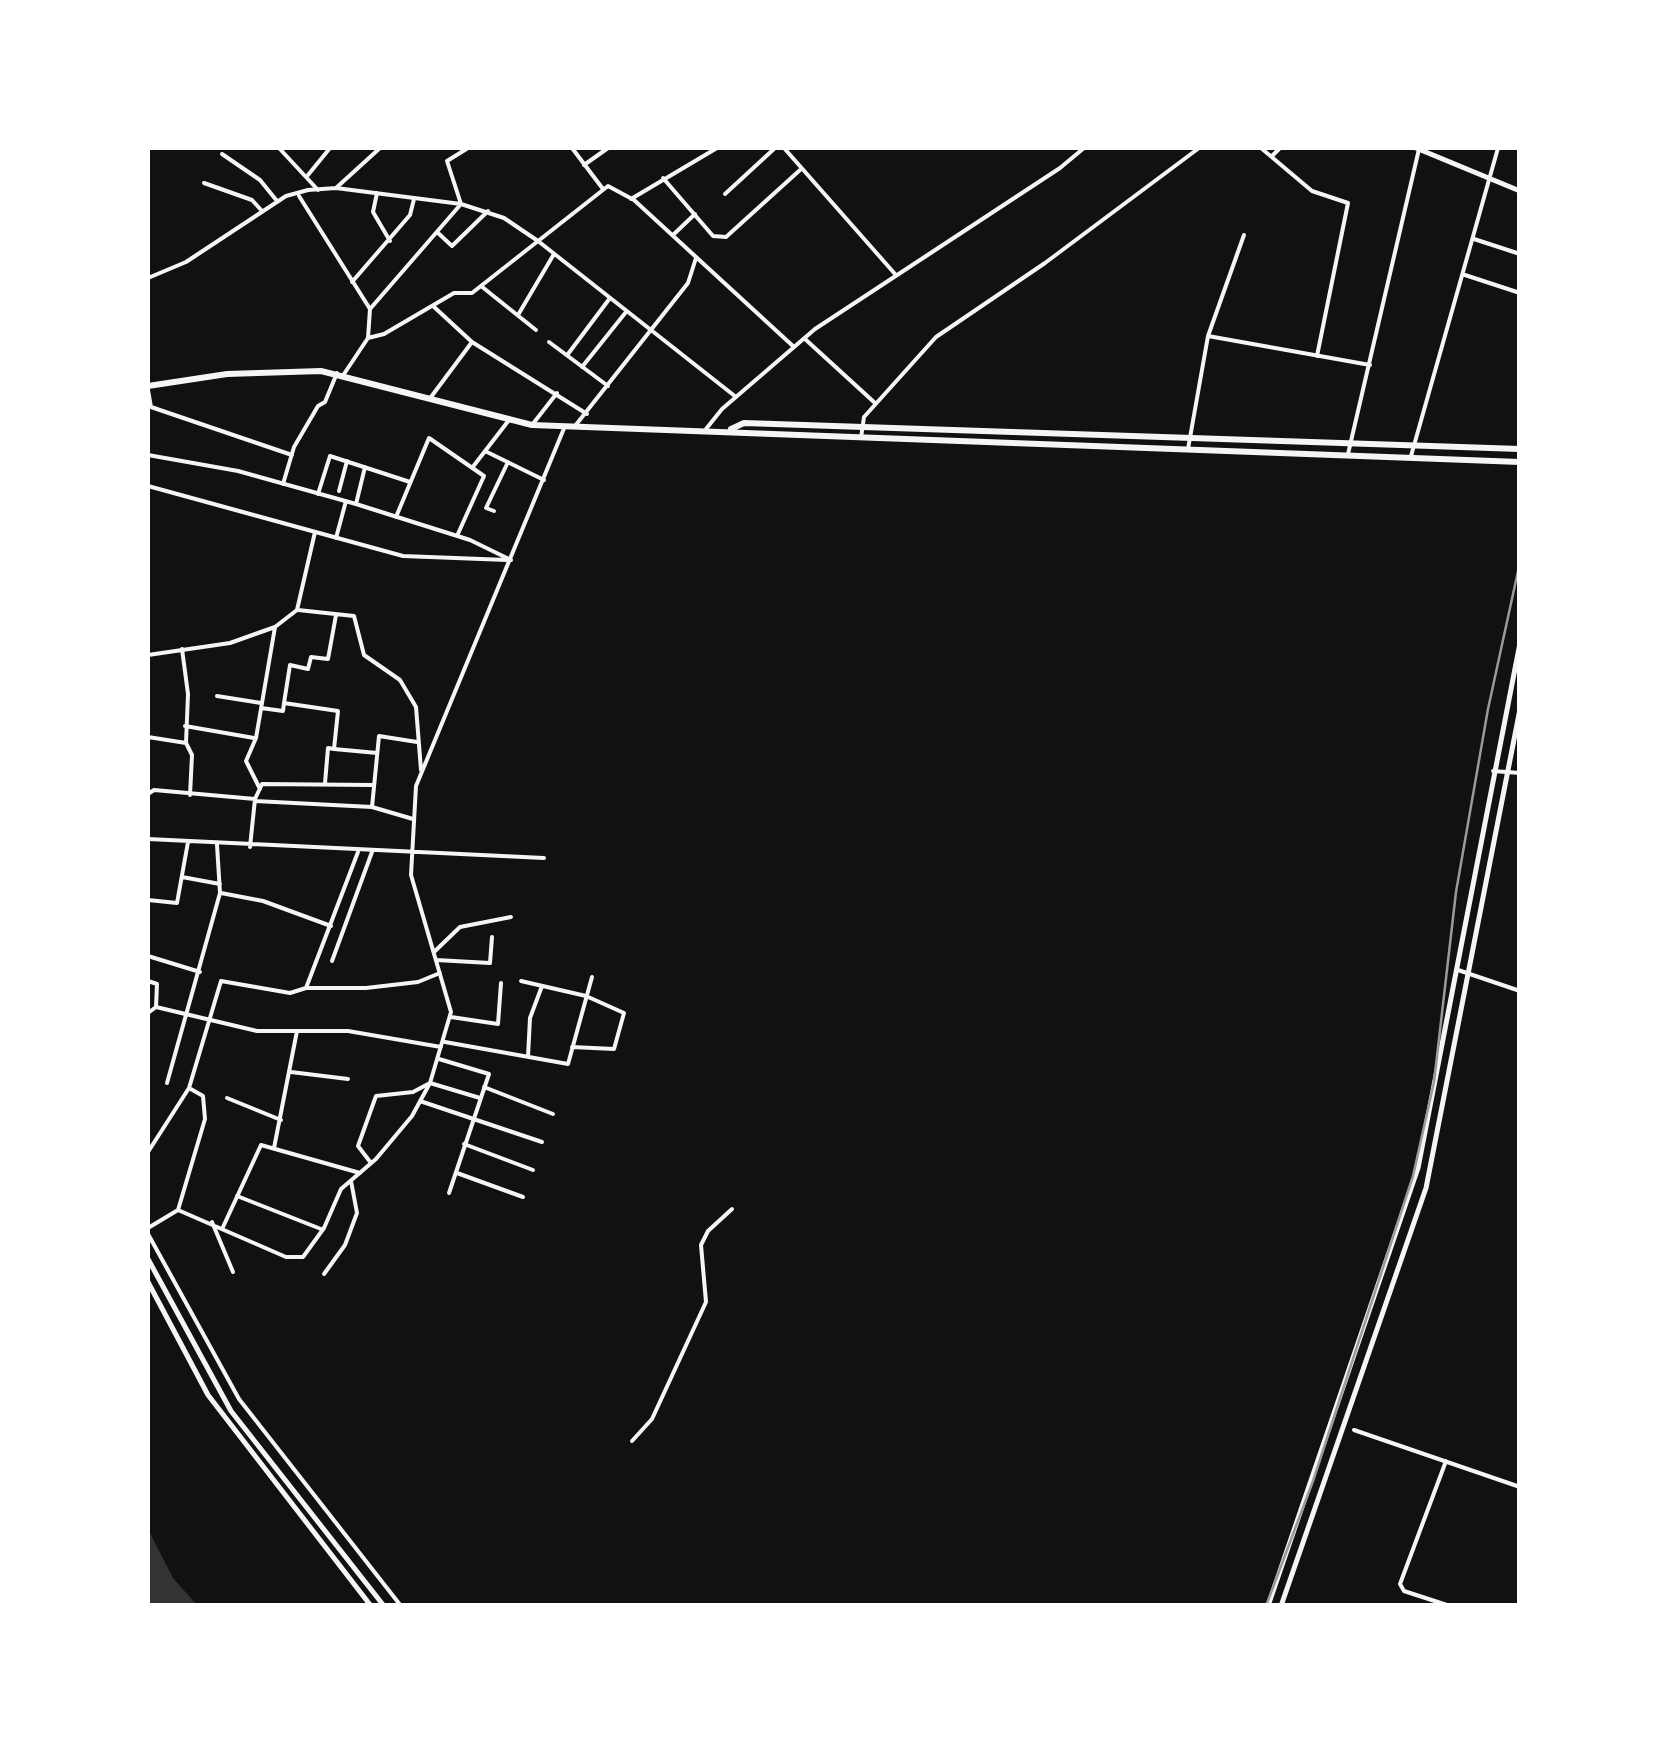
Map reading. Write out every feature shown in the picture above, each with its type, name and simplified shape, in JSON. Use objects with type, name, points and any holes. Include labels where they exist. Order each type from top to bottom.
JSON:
[{"type":"main road","points":[[1418,148],[1520,191]]},
{"type":"main road","points":[[148,388],[227,374],[340,373],[532,424],[1520,462]]},
{"type":"main road","points":[[730,429],[744,423],[1520,449]]},
{"type":"main road","points":[[1268,1606],[1414,1182],[1432,1111],[1472,872],[1520,643]]},
{"type":"main road","points":[[1281,1606],[1426,1188],[1520,709]]},
{"type":"main road","points":[[1472,872],[1486,874]]},
{"type":"main road","points":[[148,1259],[232,1410],[384,1606]]},
{"type":"main road","points":[[148,1282],[208,1395],[371,1606]]},
{"type":"street","points":[[306,177],[330,148]]},
{"type":"street","points":[[336,188],[380,148]]},
{"type":"street","points":[[461,204],[447,161],[468,148]]},
{"type":"street","points":[[572,148],[604,190]]},
{"type":"street","points":[[584,165],[608,148]]},
{"type":"street","points":[[632,199],[717,148]]},
{"type":"street","points":[[725,194],[775,148]]},
{"type":"street","points":[[784,148],[895,274]]},
{"type":"street","points":[[706,428],[804,338],[1060,168],[1084,148]]},
{"type":"street","points":[[861,438],[862,427],[875,404],[936,336],[1045,264],[1199,148]]},
{"type":"street","points":[[1261,148],[1312,191],[1348,204],[1317,356]]},
{"type":"street","points":[[1272,156],[1280,148]]},
{"type":"street","points":[[1348,454],[1418,148]]},
{"type":"street","points":[[1411,456],[1498,148]]},
{"type":"street","points":[[284,149],[318,190]]},
{"type":"street","points":[[222,154],[248,170],[277,202]]},
{"type":"street","points":[[664,178],[713,236],[726,237],[800,170]]},
{"type":"street","points":[[204,183],[252,200],[262,211]]},
{"type":"street","points":[[368,338],[384,334],[454,293],[472,294],[608,186],[632,199],[794,347]]},
{"type":"street","points":[[148,278],[186,262],[277,202],[318,190],[336,188],[461,204],[488,212],[538,241],[736,397]]},
{"type":"street","points":[[376,192],[373,212],[390,241]]},
{"type":"street","points":[[299,196],[370,308]]},
{"type":"street","points":[[352,282],[410,215],[414,197]]},
{"type":"street","points":[[284,484],[292,455],[318,406],[325,402],[340,373],[368,338],[370,308],[461,204]]},
{"type":"street","points":[[436,230],[452,246],[488,212]]},
{"type":"street","points":[[671,237],[695,214]]},
{"type":"street","points":[[1188,449],[1187,437],[1208,336],[1244,235]]},
{"type":"street","points":[[1474,240],[1520,254]]},
{"type":"street","points":[[518,316],[554,254]]},
{"type":"street","points":[[575,426],[688,283],[696,258]]},
{"type":"street","points":[[149,264],[156,272]]},
{"type":"street","points":[[1464,275],[1520,293]]},
{"type":"street","points":[[481,286],[536,330]]},
{"type":"street","points":[[567,356],[610,298]]},
{"type":"street","points":[[433,306],[472,342],[587,414]]},
{"type":"street","points":[[582,367],[627,311]]},
{"type":"street","points":[[1208,336],[1370,365]]},
{"type":"street","points":[[804,338],[875,404]]},
{"type":"street","points":[[431,397],[472,342]]},
{"type":"street","points":[[549,342],[608,386]]},
{"type":"street","points":[[148,388],[151,407],[292,455]]},
{"type":"street","points":[[532,424],[556,393]]},
{"type":"street","points":[[472,468],[510,420]]},
{"type":"street","points":[[178,1210],[286,1257],[302,1257],[323,1230],[341,1190],[370,1164],[430,1084],[450,1017],[411,875],[421,770],[566,426]]},
{"type":"street","points":[[396,517],[429,438],[484,476],[457,536]]},
{"type":"street","points":[[486,451],[545,481]]},
{"type":"street","points":[[148,454],[346,501],[457,536],[512,560]]},
{"type":"street","points":[[318,494],[330,456],[410,482]]},
{"type":"street","points":[[339,491],[346,461]]},
{"type":"street","points":[[486,508],[508,462]]},
{"type":"street","points":[[356,504],[365,467]]},
{"type":"street","points":[[148,486],[403,556],[512,560]]},
{"type":"street","points":[[336,538],[346,501]]},
{"type":"street","points":[[472,503],[494,511]]},
{"type":"street","points":[[148,656],[230,643],[275,627],[297,610],[316,532]]},
{"type":"street","points":[[297,610],[354,616],[364,655],[400,680],[416,707],[421,770]]},
{"type":"street","points":[[218,696],[284,711],[290,665],[308,669],[311,656],[328,659],[336,614]]},
{"type":"street","points":[[260,789],[246,761],[256,738],[275,627]]},
{"type":"street","points":[[182,649],[188,694],[186,744],[192,755],[190,795]]},
{"type":"street","points":[[284,703],[338,712],[334,748]]},
{"type":"street","points":[[185,726],[256,738]]},
{"type":"street","points":[[372,807],[379,736],[417,742]]},
{"type":"street","points":[[148,737],[186,744]]},
{"type":"street","points":[[325,785],[328,748],[377,753]]},
{"type":"street","points":[[1493,771],[1520,773]]},
{"type":"street","points":[[250,847],[255,800],[262,784],[372,786]]},
{"type":"street","points":[[148,794],[154,790],[372,807],[414,819]]},
{"type":"street","points":[[148,839],[250,847],[544,858]]},
{"type":"street","points":[[148,900],[176,904],[188,842]]},
{"type":"street","points":[[167,1082],[220,893],[217,845]]},
{"type":"street","points":[[306,988],[358,851]]},
{"type":"street","points":[[332,960],[372,852]]},
{"type":"street","points":[[182,877],[220,884]]},
{"type":"street","points":[[220,893],[263,901],[331,926]]},
{"type":"street","points":[[434,952],[460,926],[511,917]]},
{"type":"street","points":[[436,960],[490,964],[492,938]]},
{"type":"street","points":[[148,956],[200,972]]},
{"type":"street","points":[[1455,969],[1520,991]]},
{"type":"street","points":[[148,1152],[189,1088],[221,981],[290,993],[306,988],[418,982],[440,972]]},
{"type":"street","points":[[156,1007],[257,1031],[348,1031],[568,1064],[592,976]]},
{"type":"street","points":[[148,981],[157,984],[156,1007]]},
{"type":"street","points":[[521,981],[586,996],[624,1013],[614,1049],[572,1048]]},
{"type":"street","points":[[450,1017],[498,1024],[500,984]]},
{"type":"street","points":[[528,1057],[530,1018],[542,986]]},
{"type":"street","points":[[148,1013],[156,1007]]},
{"type":"street","points":[[274,1148],[297,1031]]},
{"type":"street","points":[[439,1059],[488,1074],[449,1193]]},
{"type":"street","points":[[291,1072],[348,1079]]},
{"type":"street","points":[[370,1164],[358,1146],[376,1096],[413,1092],[430,1084],[480,1098]]},
{"type":"street","points":[[484,1087],[553,1114]]},
{"type":"street","points":[[189,1088],[204,1096],[205,1120],[178,1210],[148,1231],[239,1399],[400,1606]]},
{"type":"street","points":[[227,1098],[281,1120]]},
{"type":"street","points":[[420,1101],[542,1142]]},
{"type":"street","points":[[464,1144],[533,1170]]},
{"type":"street","points":[[222,1227],[260,1145],[360,1173]]},
{"type":"street","points":[[455,1172],[524,1198]]},
{"type":"street","points":[[324,1274],[345,1245],[356,1213],[351,1181]]},
{"type":"street","points":[[237,1196],[323,1230]]},
{"type":"street","points":[[632,1441],[652,1418],[706,1302],[701,1246],[708,1230],[732,1209]]},
{"type":"street","points":[[212,1222],[233,1272]]},
{"type":"street","points":[[1354,1430],[1520,1487]]},
{"type":"street","points":[[1446,1462],[1400,1584],[1404,1591],[1450,1606]]},
{"type":"shaded area","points":[[148,1529],[173,1578],[197,1605],[148,1605]]},
{"type":"railway","points":[[1266,1606],[1313,1481],[1413,1176],[1434,1082],[1456,892],[1488,709],[1520,562]]}]
